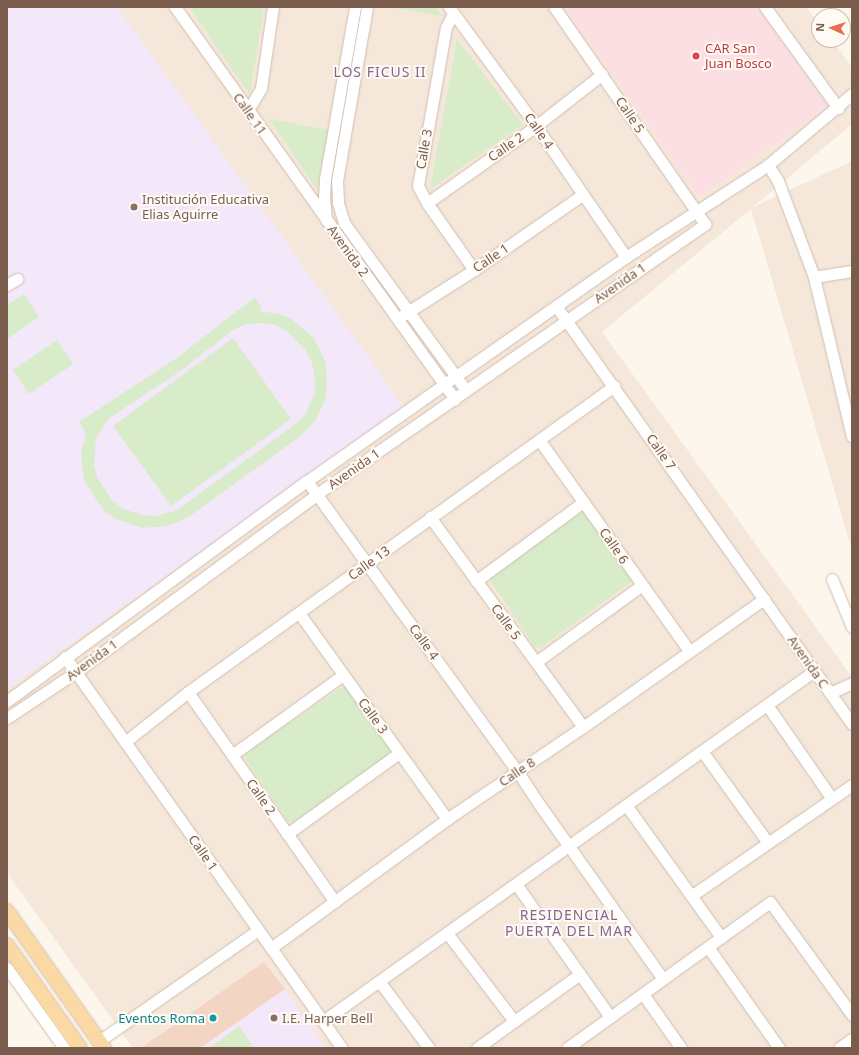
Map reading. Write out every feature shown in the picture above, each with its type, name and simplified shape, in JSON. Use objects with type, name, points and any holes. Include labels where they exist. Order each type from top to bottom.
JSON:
[{"type":"main road","points":[[7,911],[102,1044]]},
{"type":"main road","points":[[7,945],[80,1048]]},
{"type":"street","name":"Calle 11","points":[[175,7],[326,221]]},
{"type":"street","points":[[248,110],[261,88],[273,7]]},
{"type":"street","name":"Avenida 2","points":[[355,7],[325,179],[324,198],[326,221],[455,399]]},
{"type":"street","name":"Avenida 2","points":[[367,7],[337,181],[338,202],[344,223],[466,390]]},
{"type":"street","name":"Calle 5","points":[[554,7],[602,74],[704,224]]},
{"type":"street","points":[[765,7],[838,108]]},
{"type":"street","name":"Calle 4","points":[[451,10],[536,126],[626,257]]},
{"type":"street","name":"Calle 3","points":[[451,10],[446,27],[418,186],[427,203],[474,270]]},
{"type":"street","name":"Calle 2","points":[[427,203],[536,126],[602,74]]},
{"type":"street","name":"Avenida 1","points":[[7,701],[307,481],[456,376],[626,257],[768,165],[838,108],[852,94]]},
{"type":"street","points":[[768,165],[778,181],[814,277],[847,396],[852,437]]},
{"type":"street","name":"Calle 1","points":[[398,319],[408,311],[474,270],[582,195]]},
{"type":"street","name":"Avenida 1","points":[[7,718],[76,672],[317,494],[704,224]]},
{"type":"street","points":[[814,277],[852,271]]},
{"type":"street","points":[[7,285],[16,278]]},
{"type":"street","name":"Calle 7","points":[[556,306],[764,599]]},
{"type":"street","name":"Calle 13","points":[[125,742],[188,692],[367,565],[430,517],[540,441],[614,386]]},
{"type":"street","name":"Calle 6","points":[[540,441],[689,651]]},
{"type":"street","name":"Calle 4","points":[[307,481],[518,772],[568,846],[663,979]]},
{"type":"street","points":[[476,581],[583,502]]},
{"type":"street","name":"Calle 5","points":[[430,517],[583,727]]},
{"type":"street","points":[[832,579],[852,627]]},
{"type":"street","points":[[536,662],[642,586]]},
{"type":"street","name":"Calle 8","points":[[271,948],[447,819],[583,727],[764,599]]},
{"type":"street","name":"Avenida C","points":[[764,599],[852,724]]},
{"type":"street","name":"Calle 3","points":[[299,613],[447,819]]},
{"type":"street","name":"Calle 1","points":[[65,657],[342,1048]]},
{"type":"street","points":[[322,1021],[814,671]]},
{"type":"street","points":[[232,756],[343,675]]},
{"type":"street","points":[[830,693],[852,683]]},
{"type":"street","name":"Calle 2","points":[[188,692],[335,902]]},
{"type":"street","points":[[767,705],[832,799]]},
{"type":"street","points":[[702,751],[768,843]]},
{"type":"street","points":[[287,834],[399,753]]},
{"type":"street","points":[[692,896],[852,785]]},
{"type":"street","points":[[626,805],[721,938]]},
{"type":"street","points":[[516,884],[610,1017]]},
{"type":"street","points":[[567,1048],[770,902],[852,1015]]},
{"type":"street","points":[[102,1044],[258,930]]},
{"type":"street","points":[[447,933],[514,1021]]},
{"type":"street","points":[[708,947],[779,1048]]},
{"type":"street","points":[[7,968],[64,1048]]},
{"type":"street","points":[[476,1048],[580,974]]},
{"type":"street","points":[[379,981],[429,1048]]},
{"type":"street","points":[[643,994],[681,1048]]},
{"type":"street","points":[[839,1048],[852,1039]]},
{"type":"shaded area","points":[[7,7],[806,7],[811,14],[811,48],[838,48],[852,67],[852,124],[753,207],[852,161],[852,550],[751,209],[602,332],[852,677],[852,1048],[133,1048],[7,873]]},
{"type":"shaded area","name":"Institución Educativa Elias Aguirre","points":[[7,7],[117,7],[404,407],[7,689]]},
{"type":"shaded area","name":"CAR San Juan Bosco","points":[[565,7],[756,7],[829,106],[699,197]]},
{"type":"shaded area","name":"I.E. Harper Bell","points":[[285,989],[325,1048],[200,1048]]},
{"type":"green space","points":[[189,7],[264,7],[250,95]]},
{"type":"green space","points":[[388,7],[436,7],[442,16]]},
{"type":"green space","points":[[457,39],[523,125],[430,189]]},
{"type":"green space","points":[[269,119],[329,130],[317,189]]},
{"type":"green space","points":[[24,294],[39,317],[7,339],[7,305]]},
{"type":"green space","points":[[255,297],[262,308],[258,311],[279,314],[290,318],[313,337],[326,364],[327,390],[325,400],[315,421],[298,438],[190,516],[167,526],[142,528],[116,519],[106,512],[84,480],[81,453],[86,433],[79,422],[178,357]],"holes":[[[262,323],[276,325],[287,331],[306,351],[312,363],[315,378],[315,392],[305,415],[297,423],[177,510],[156,516],[143,515],[123,509],[112,500],[98,479],[94,466],[96,439],[108,419],[179,372],[233,330],[246,324]]]},
{"type":"green space","points":[[233,338],[291,419],[171,506],[113,426]]},
{"type":"green space","points":[[57,340],[73,364],[29,394],[13,370]]},
{"type":"green space","points":[[583,511],[587,513],[632,578],[631,582],[540,648],[535,647],[490,580],[490,577]]},
{"type":"green space","points":[[344,686],[347,687],[393,749],[392,754],[293,823],[288,822],[246,759],[247,752]]},
{"type":"green space","points":[[239,1026],[254,1048],[209,1048]]},
{"type":"building","name":"Eventos Roma","points":[[264,962],[285,989],[200,1048],[141,1048]]},
{"type":"place","name":"CAR San Juan Bosco","points":[[696,56]]},
{"type":"place","name":"Institución Educativa Elias Aguirre","points":[[134,207]]},
{"type":"place","name":"Eventos Roma","points":[[213,1018]]},
{"type":"place","name":"I.E. Harper Bell","points":[[274,1018]]},
{"type":"district","name":"LOS FICUS II","points":[[380,72]]},
{"type":"district","name":"RESIDENCIAL PUERTA DEL MAR","points":[[569,924]]}]
